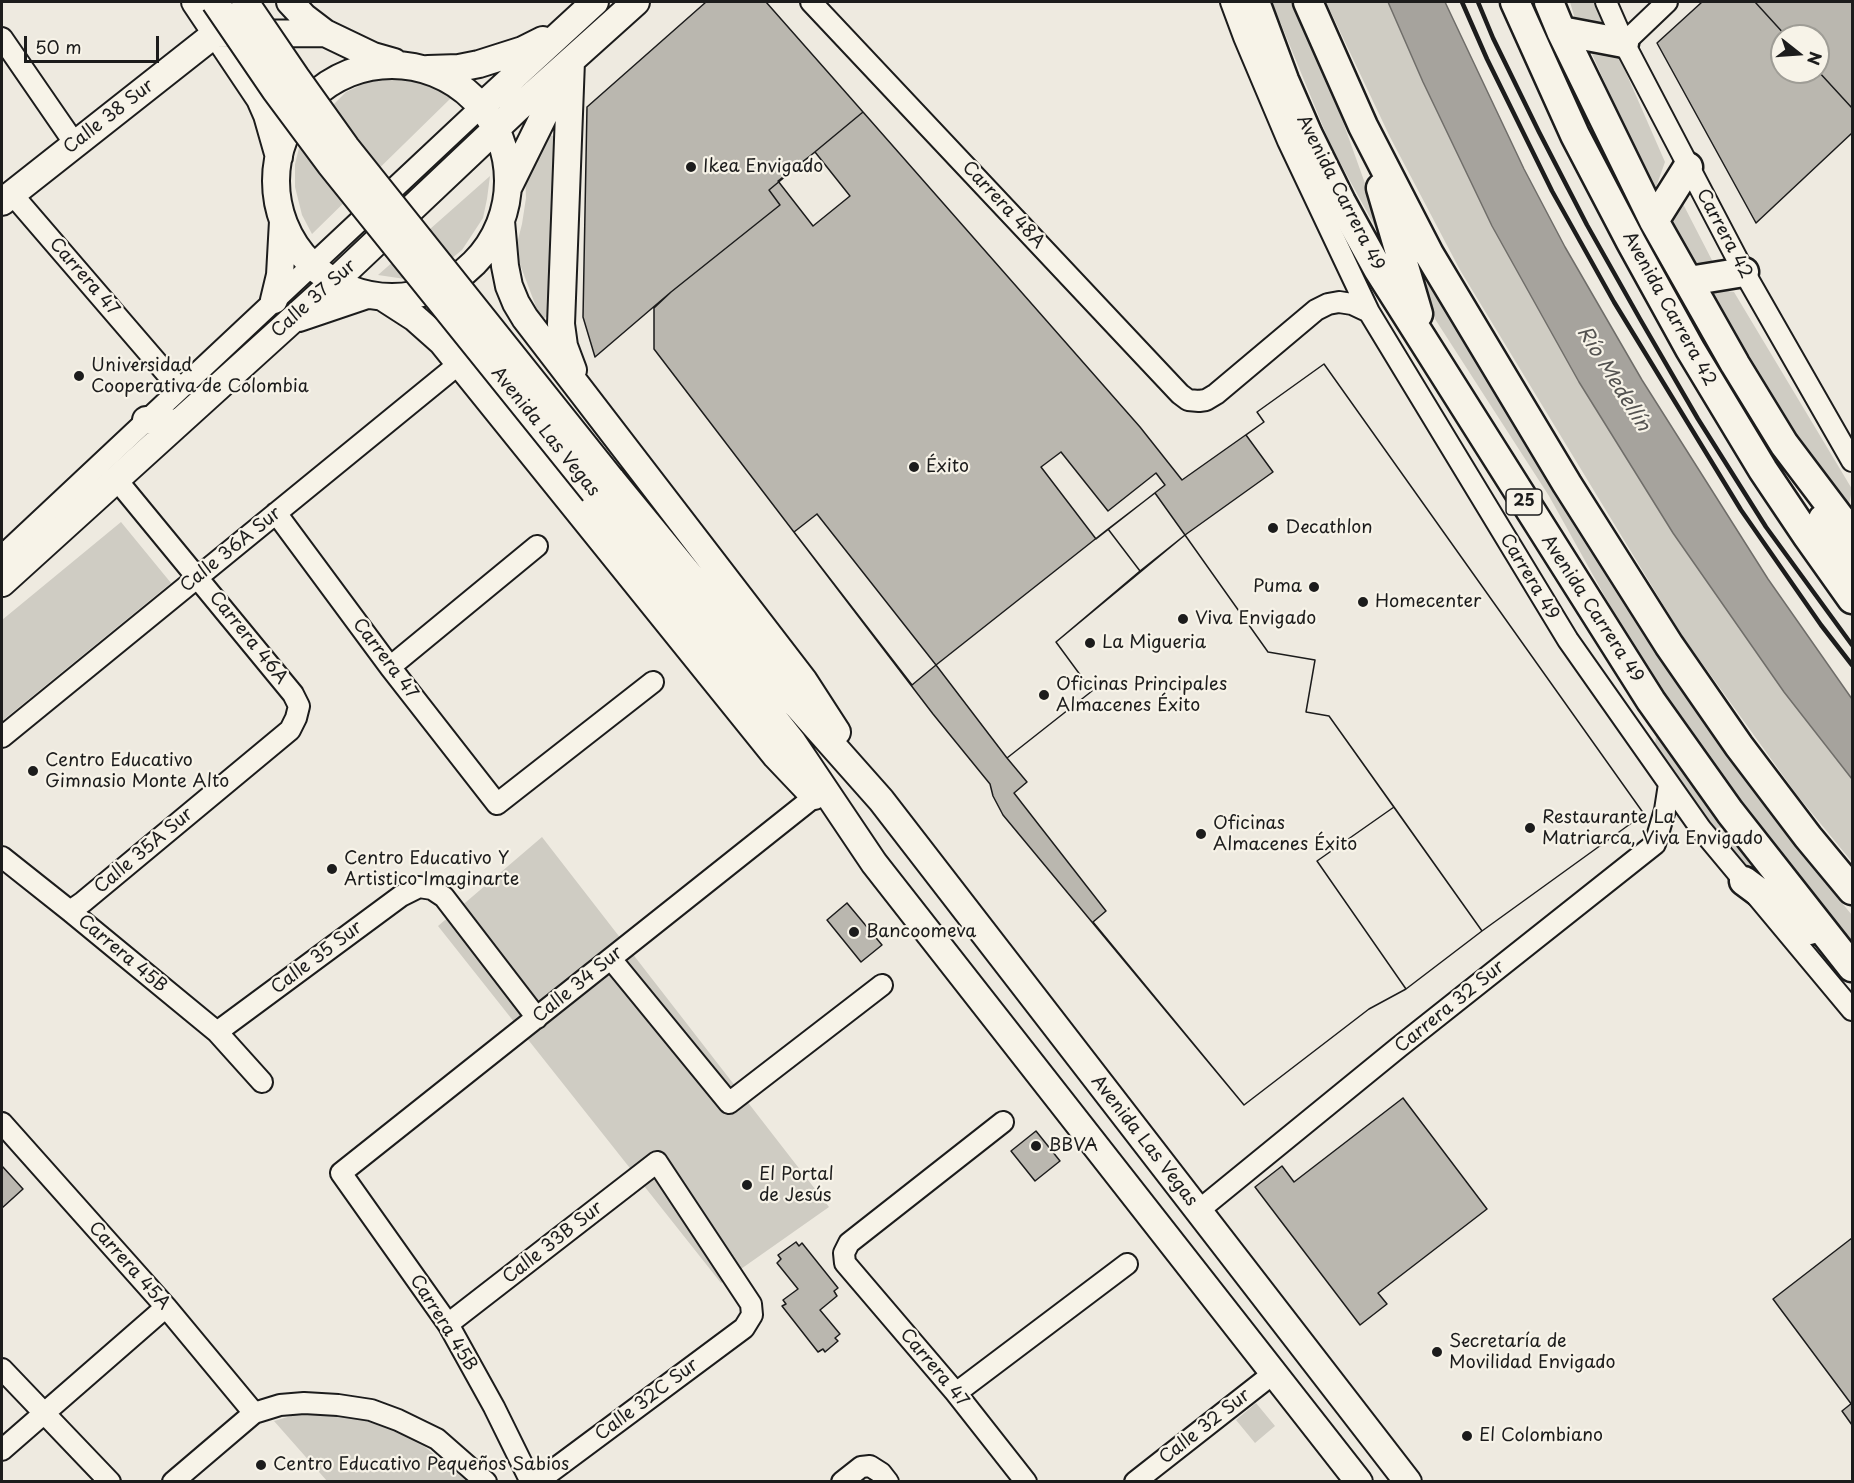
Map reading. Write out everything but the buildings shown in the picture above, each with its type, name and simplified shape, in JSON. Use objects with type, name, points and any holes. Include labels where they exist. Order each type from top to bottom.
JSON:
[{"type":"highway","name":"Avenida Carrera 49","points":[[1255,2],[1284,80],[1308,135],[1378,269],[1651,701],[1730,812],[1846,960]]},
{"type":"highway","name":"25","points":[[1308,2],[1363,126],[1435,264],[1567,484],[1657,625],[1739,746],[1808,837],[1852,890]]},
{"type":"highway","name":"Avenida Carrera 42","points":[[1515,2],[1575,135],[1630,242],[1690,349],[1763,470],[1852,599]]},
{"type":"highway","points":[[1552,10],[1624,43]]},
{"type":"highway","name":"Avenida Carrera 42","points":[[1552,10],[1654,221],[1735,364],[1784,444],[1852,533]]},
{"type":"highway","points":[[1363,126],[1428,348]]},
{"type":"highway","points":[[1654,221],[1688,166]]},
{"type":"highway","points":[[1689,281],[1744,272]]},
{"type":"highway","points":[[1784,444],[1830,533],[1852,565]]},
{"type":"highway","points":[[1744,881],[1846,960]]},
{"type":"main road","points":[[195,2],[260,99],[267,114],[279,157]]},
{"type":"main road","name":"Avenida Las Vegas","points":[[215,2],[275,90],[330,164],[602,486],[881,800],[1408,1482]]},
{"type":"main road","name":"Avenida Las Vegas","points":[[245,2],[346,147],[792,741],[874,863]]},
{"type":"main road","points":[[290,2],[304,17],[325,33],[373,56],[448,79],[468,92],[482,106],[503,145],[508,165],[509,186]]},
{"type":"main road","name":"Calle 37 Sur","points":[[482,106],[595,2]]},
{"type":"main road","name":"Calle 37 Sur","points":[[2,574],[116,479],[334,282],[496,129],[636,2]]},
{"type":"main road","points":[[565,30],[501,58],[459,68],[381,65],[361,69],[324,87],[308,101],[295,118],[285,136],[279,157],[276,178],[278,200],[283,221],[290,236],[311,265],[334,282],[347,289],[376,297],[422,294],[456,279],[483,254],[494,238],[501,221],[509,186],[571,61]]},
{"type":"main road","points":[[216,34],[325,33]]},
{"type":"main road","name":"Calle 38 Sur","points":[[7,198],[216,34]]},
{"type":"main road","points":[[571,61],[561,324],[564,346],[582,392]]},
{"type":"main road","points":[[274,300],[280,275],[283,221]]},
{"type":"main road","name":"Avenida Las Vegas","points":[[501,221],[509,286],[525,318],[804,681],[881,800]]},
{"type":"main road","points":[[291,321],[376,297]]},
{"type":"main road","name":"Avenida Las Vegas","points":[[376,297],[428,328],[460,363],[776,756],[874,863],[1359,1482]]},
{"type":"main road","points":[[540,462],[542,446],[553,426],[572,418],[600,416]]},
{"type":"main road","points":[[146,420],[177,423]]},
{"type":"street","name":"Carrera 48A","points":[[811,2],[1188,400],[1206,400],[1215,394],[1316,310],[1328,304],[1339,302],[1352,304],[1369,312]]},
{"type":"street","name":"Carrera 49","points":[[1232,2],[1244,38],[1288,141],[1369,312],[1568,640],[1701,829],[1852,1010]]},
{"type":"street","name":"Carrera 42","points":[[1606,2],[1624,43],[1744,272],[1852,461]]},
{"type":"street","points":[[1624,43],[1667,2]]},
{"type":"street","points":[[2,38],[75,144]]},
{"type":"street","name":"Calle 37 Sur","points":[[2,574],[146,420],[482,106]]},
{"type":"street","name":"Carrera 47","points":[[7,198],[179,388]]},
{"type":"street","name":"Calle 36A Sur","points":[[2,737],[460,363]]},
{"type":"street","name":"Carrera 46A","points":[[116,479],[293,694],[299,706],[297,718]]},
{"type":"street","name":"Carrera 47","points":[[276,513],[390,667],[497,804],[653,682]]},
{"type":"street","points":[[390,667],[537,546]]},
{"type":"street","name":"Calle 35A Sur","points":[[70,911],[290,730],[297,718]]},
{"type":"street","name":"Carrera 32 Sur","points":[[1198,1211],[1383,1060],[1655,844],[1665,810],[1669,784]]},
{"type":"street","name":"Calle 34 Sur","points":[[341,1173],[814,797]]},
{"type":"street","name":"Carrera 45B","points":[[2,857],[217,1032],[262,1082]]},
{"type":"street","name":"Calle 35 Sur","points":[[217,1032],[401,896],[419,887],[432,889],[444,897],[537,1018]]},
{"type":"street","points":[[611,958],[729,1103],[882,985]]},
{"type":"street","name":"Carrera 47","points":[[1003,1122],[849,1242],[844,1253],[845,1263],[956,1393],[1026,1482]]},
{"type":"street","name":"Carrera 45A","points":[[2,1123],[166,1307],[254,1413]]},
{"type":"street","name":"Calle 32C Sur","points":[[537,1482],[744,1328],[752,1315],[752,1304],[657,1162]]},
{"type":"street","name":"Calle 33B Sur","points":[[448,1324],[657,1162]]},
{"type":"street","name":"Carrera 45B","points":[[341,1173],[448,1324],[494,1407],[531,1482]]},
{"type":"street","points":[[956,1393],[1127,1264]]},
{"type":"street","points":[[2,1450],[166,1307]]},
{"type":"street","points":[[2,1369],[110,1482]]},
{"type":"street","name":"Calle 32 Sur","points":[[1136,1482],[1274,1373]]},
{"type":"street","points":[[173,1482],[254,1413],[280,1405],[304,1403],[371,1410],[398,1420],[437,1439],[486,1482]]},
{"type":"street","points":[[842,1482],[861,1467],[870,1466],[881,1473],[888,1482]]},
{"type":"shaded area","points":[[1272,2],[1296,2],[1319,55],[1391,256],[1331,146]]},
{"type":"shaded area","points":[[1326,2],[1388,2],[1423,82],[1492,226],[1579,382],[1673,533],[1784,692],[1852,779],[1852,862],[1797,795],[1681,634],[1460,270],[1390,137]]},
{"type":"shaded area","points":[[1570,2],[1596,2],[1608,27],[1575,19]]},
{"type":"shaded area","points":[[1531,5],[1539,11],[1676,288],[1713,356],[1724,384],[1653,258]]},
{"type":"shaded area","points":[[1592,54],[1620,59],[1665,162],[1654,193]]},
{"type":"shaded area","points":[[376,78],[406,80],[430,85],[451,98],[312,234],[302,215],[295,187],[295,164],[300,144],[321,117],[346,92]]},
{"type":"shaded area","points":[[544,132],[560,139],[553,313],[541,320],[515,251],[526,198],[525,173]]},
{"type":"shaded area","points":[[490,176],[483,218],[462,250],[435,272],[405,279],[378,275]]},
{"type":"shaded area","points":[[1682,202],[1716,268],[1695,266],[1672,221]]},
{"type":"shaded area","points":[[1400,226],[1446,313],[1545,478],[1641,630],[1724,750],[1821,878],[1852,915],[1852,942],[1711,762],[1633,647],[1549,496],[1435,319]]},
{"type":"shaded area","points":[[1711,289],[1734,292],[1852,489],[1848,510],[1781,411]]},
{"type":"shaded area","points":[[121,522],[171,583],[2,721],[2,620]]},
{"type":"shaded area","points":[[1656,736],[1767,887],[1694,807],[1654,754]]},
{"type":"shaded area","points":[[542,837],[829,1207],[721,1283],[438,926]]},
{"type":"shaded area","points":[[1256,1403],[1275,1426],[1255,1443],[1236,1420]]},
{"type":"shaded area","points":[[298,1414],[357,1417],[389,1428],[425,1447],[467,1481],[327,1481],[274,1421]]},
{"type":"water","name":"Río Medellín","points":[[1388,2],[1445,2],[1524,169],[1565,247],[1642,380],[1768,579],[1852,699],[1852,779],[1784,692],[1673,533],[1579,382],[1492,226],[1423,82]]},
{"type":"railway","points":[[1462,2],[1487,59],[1552,191],[1614,302],[1741,510],[1821,625],[1852,665]]},
{"type":"railway","points":[[1478,2],[1493,38],[1587,225],[1698,419],[1766,527],[1852,645]]},
{"type":"place","name":"Ikea Envigado","points":[[691,167]]},
{"type":"place","name":"Universidad Cooperativa de Colombia","points":[[79,376]]},
{"type":"place","name":"Éxito","points":[[914,467]]},
{"type":"place","name":"Decathlon","points":[[1273,528]]},
{"type":"place","name":"Puma","points":[[1314,587]]},
{"type":"place","name":"Homecenter","points":[[1363,602]]},
{"type":"place","name":"Viva Envigado","points":[[1183,619]]},
{"type":"place","name":"La Migueria","points":[[1090,643]]},
{"type":"place","name":"Oficinas Principales Almacenes Éxito","points":[[1044,695]]},
{"type":"place","name":"Centro Educativo Gimnasio Monte Alto","points":[[33,771]]},
{"type":"place","name":"Restaurante La Matriarca, Viva Envigado","points":[[1530,828]]},
{"type":"place","name":"Oficinas Almacenes Éxito","points":[[1201,834]]},
{"type":"place","name":"Centro Educativo Y Artistico Imaginarte","points":[[332,869]]},
{"type":"place","name":"Bancoomeva","points":[[854,932]]},
{"type":"place","name":"BBVA","points":[[1036,1146]]},
{"type":"place","name":"El Portal de Jesús","points":[[747,1185]]},
{"type":"place","name":"Secretaría de Movilidad Envigado","points":[[1437,1352]]},
{"type":"place","name":"El Colombiano","points":[[1467,1436]]},
{"type":"place","name":"Centro Educativo Pequeños Sabios","points":[[261,1465]]}]
